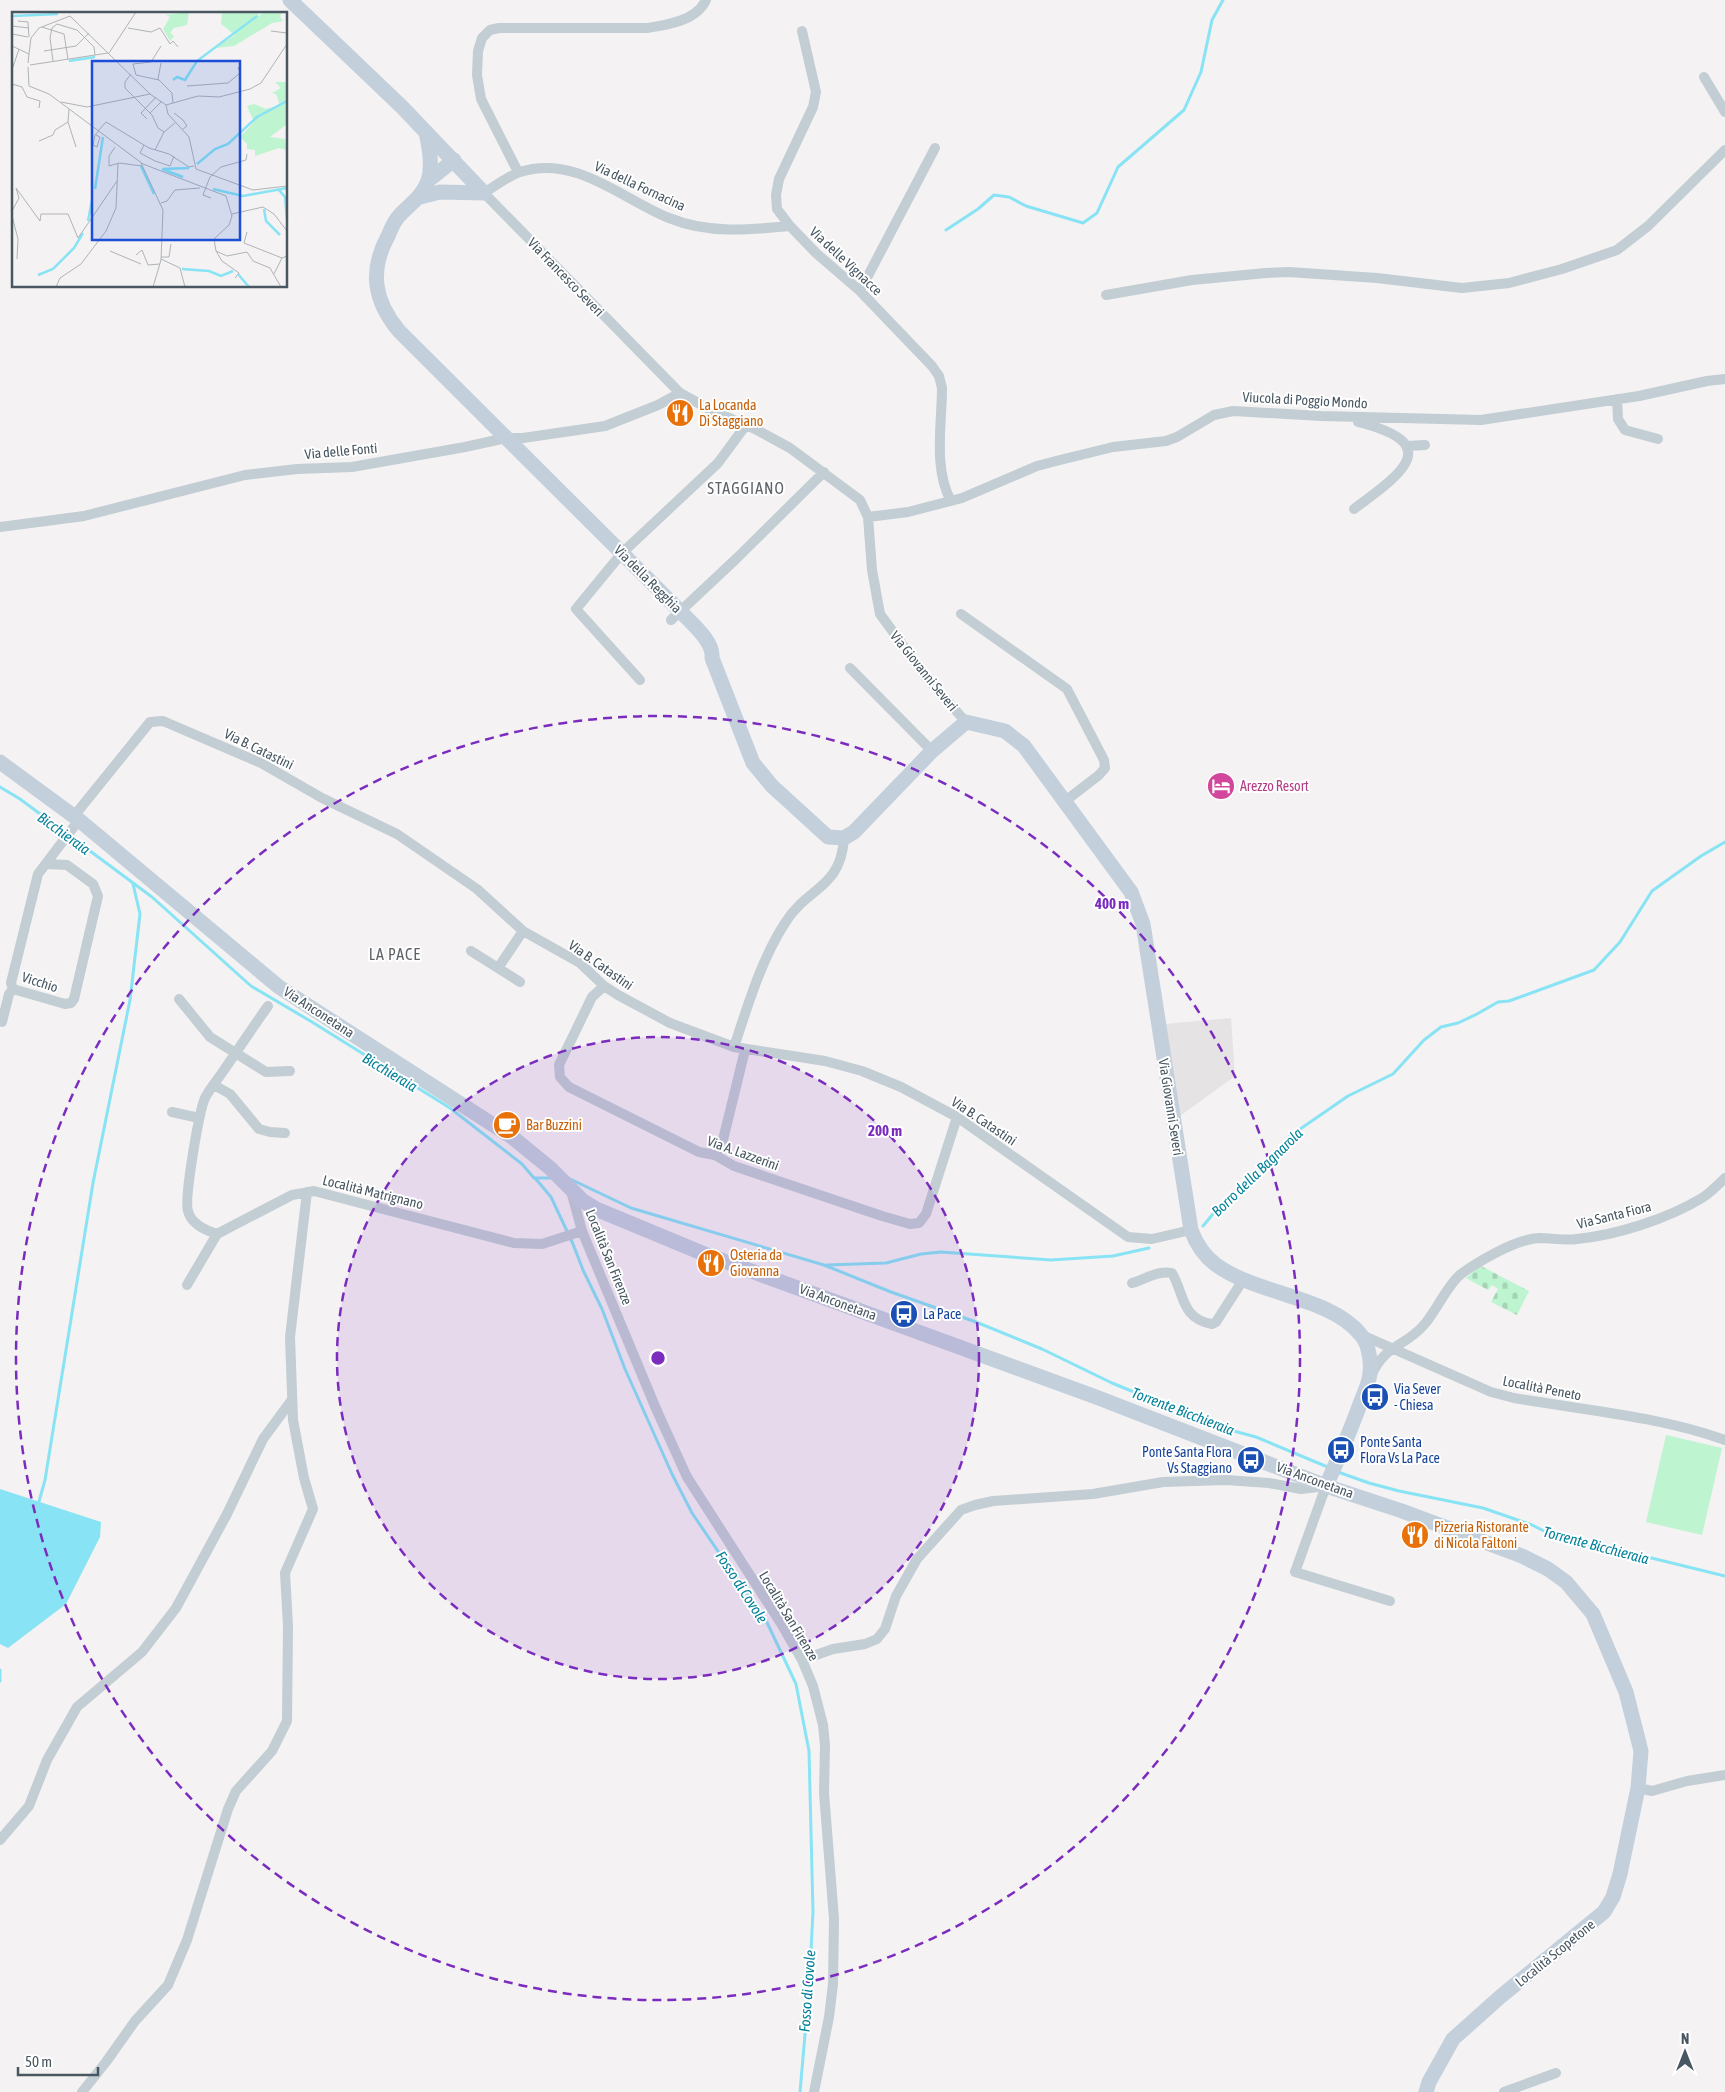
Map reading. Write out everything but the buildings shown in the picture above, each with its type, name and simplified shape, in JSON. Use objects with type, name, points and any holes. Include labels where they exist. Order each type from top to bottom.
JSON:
[{"type":"street","name":"Via Francesco Severi","points":[[290,0],[458,164],[484,193],[680,393],[790,448],[860,500],[868,517]]},
{"type":"street","points":[[518,172],[481,99],[477,75],[478,52],[482,38],[490,30],[499,28],[647,28],[667,25],[686,18],[702,6],[706,0]]},
{"type":"street","name":"Via delle Vignacce","points":[[802,31],[816,92],[813,106],[779,179],[776,195],[777,209],[790,226],[816,253],[860,291],[932,366],[939,376],[942,388],[942,472],[945,490],[951,501]]},
{"type":"street","points":[[1704,78],[1725,112]]},
{"type":"street","name":"Via della Regghia","points":[[426,132],[431,157],[429,180],[420,197],[398,217],[382,247],[377,270],[378,297],[386,316],[622,553],[675,615],[704,637],[713,652],[712,658],[753,764],[772,786],[819,830],[828,836],[844,838]]},
{"type":"street","points":[[860,291],[935,148]]},
{"type":"street","points":[[1106,295],[1192,280],[1266,273],[1358,277],[1462,288],[1509,284],[1562,269],[1617,250],[1648,226],[1725,150]]},
{"type":"street","name":"Via della Regghia","points":[[429,180],[458,164]]},
{"type":"street","points":[[440,192],[449,184],[458,164]]},
{"type":"street","name":"Via della Fornacina","points":[[484,193],[518,172],[544,168],[576,172],[669,218],[700,226],[740,230],[790,226]]},
{"type":"street","name":"Via della Regghia","points":[[420,197],[440,192],[484,193]]},
{"type":"street","name":"Viucola di Poggio Mondo","points":[[868,517],[908,512],[962,498],[1037,466],[1060,460],[1113,447],[1166,441],[1177,437],[1214,415],[1233,411],[1330,417],[1481,420],[1617,399],[1725,379]]},
{"type":"street","name":"Via delle Fonti","points":[[0,527],[84,516],[245,475],[297,469],[352,467],[506,438],[522,438],[605,426],[658,405],[680,393]]},
{"type":"street","points":[[1617,399],[1618,419],[1625,430],[1658,439]]},
{"type":"street","points":[[1330,417],[1387,430],[1400,438],[1409,449],[1408,458],[1401,470],[1377,492],[1354,509]]},
{"type":"street","points":[[640,680],[576,609],[622,553],[718,462],[746,425]]},
{"type":"street","points":[[1407,446],[1425,444]]},
{"type":"street","points":[[675,615],[824,472]]},
{"type":"street","name":"Via Giovanni Severi","points":[[868,517],[872,570],[880,614],[926,677],[966,722],[1005,731],[1024,746],[1131,892],[1144,924],[1191,1230],[1196,1243],[1215,1264],[1243,1280],[1338,1315],[1362,1336]]},
{"type":"street","points":[[961,614],[1067,689],[1104,760],[1105,768],[1099,775],[1064,802]]},
{"type":"street","points":[[850,668],[932,751]]},
{"type":"street","name":"Via B. Catastini","points":[[76,821],[150,722],[163,721],[261,763],[322,798],[397,834],[477,889],[523,931],[580,963],[604,986],[670,1023],[734,1047],[825,1060],[862,1071],[901,1087],[957,1117],[1128,1237],[1142,1240],[1191,1230]]},
{"type":"street","points":[[734,1047],[750,1000],[768,956],[785,922],[798,906],[823,886],[837,868],[843,852],[844,838],[854,832],[932,751],[966,722]]},
{"type":"street","name":"Via Anconetana","points":[[0,762],[76,821],[281,988],[512,1137],[550,1168],[583,1201],[602,1212],[694,1249],[1086,1394],[1331,1475],[1402,1511],[1522,1556],[1548,1569],[1566,1582],[1593,1614],[1626,1692],[1641,1751],[1638,1788]]},
{"type":"street","name":"Vicchio","points":[[46,864],[67,865],[93,884],[98,896],[74,999],[71,1003],[65,1004],[13,989],[11,983],[38,874],[76,821]]},
{"type":"street","points":[[498,968],[523,931]]},
{"type":"street","points":[[471,951],[520,982]]},
{"type":"street","name":"Via A. Lazzerini","points":[[604,986],[592,997],[559,1065],[560,1077],[569,1087],[699,1152],[715,1155],[734,1166],[882,1216],[914,1224],[922,1221],[926,1214],[957,1117]]},
{"type":"street","points":[[2,1022],[9,994],[13,989]]},
{"type":"street","points":[[179,999],[210,1037],[266,1072],[290,1071]]},
{"type":"street","points":[[187,1285],[216,1234],[197,1225],[190,1218],[187,1209],[198,1118],[205,1098],[268,1006]]},
{"type":"street","points":[[715,1155],[722,1144],[745,1050]]},
{"type":"street","points":[[214,1085],[230,1094],[259,1129],[286,1133]]},
{"type":"street","points":[[172,1112],[198,1118]]},
{"type":"street","name":"Via Santa Fiora","points":[[1390,1349],[1413,1337],[1433,1316],[1451,1285],[1460,1275],[1508,1247],[1537,1238],[1575,1240],[1604,1235],[1668,1215],[1703,1197],[1725,1178]]},
{"type":"street","name":"Località San Firenze","points":[[571,1190],[578,1232],[687,1477],[782,1625],[802,1660],[813,1686],[823,1725],[825,1745],[824,1793],[834,1919],[833,1984],[829,2016],[814,2092]]},
{"type":"street","points":[[82,2092],[135,2021],[168,1985],[187,1940],[228,1809],[236,1791],[272,1751],[287,1721],[288,1626],[285,1573],[313,1509],[304,1478],[291,1400],[290,1337],[307,1192]]},
{"type":"street","name":"Località Matrignano","points":[[216,1234],[285,1198],[307,1192],[325,1193],[514,1243],[542,1244],[559,1240],[578,1232]]},
{"type":"street","points":[[1132,1283],[1158,1273],[1172,1273],[1185,1307],[1200,1320],[1212,1324],[1216,1322],[1243,1280]]},
{"type":"street","points":[[1362,1336],[1368,1349],[1369,1378]]},
{"type":"street","name":"Località Peneto","points":[[1362,1336],[1469,1383],[1514,1398],[1661,1421],[1698,1430],[1725,1440]]},
{"type":"street","points":[[1390,1349],[1376,1365],[1369,1378],[1294,1572],[1390,1601]]},
{"type":"street","points":[[0,1840],[29,1806],[47,1760],[77,1707],[142,1652],[176,1608],[227,1514],[263,1439],[291,1400]]},
{"type":"street","points":[[802,1660],[832,1649],[865,1644],[877,1639],[885,1629],[896,1596],[917,1560],[961,1510],[975,1505],[993,1501],[1093,1494],[1163,1482],[1226,1480],[1269,1483],[1301,1489],[1331,1475]]},
{"type":"street","points":[[1638,1788],[1652,1791],[1687,1781],[1725,1774]]},
{"type":"street","name":"Località Scopetone","points":[[1426,2092],[1428,2082],[1453,2039],[1500,1997],[1604,1912],[1613,1897],[1620,1874],[1638,1788]]},
{"type":"street","points":[[1504,2092],[1556,2073]]},
{"type":"shaded area","points":[[1231,1018],[1235,1076],[1180,1116],[1165,1024]]},
{"type":"green space","points":[[1481,1266],[1529,1291],[1517,1315],[1491,1302],[1498,1289],[1492,1285],[1488,1290],[1466,1278]]},
{"type":"green space","points":[[1666,1435],[1722,1448],[1702,1535],[1646,1522]]},
{"type":"water","points":[[0,1489],[101,1522],[100,1537],[66,1604],[8,1648],[0,1644]]},
{"type":"waterway","points":[[946,230],[978,209],[994,195],[1009,197],[1026,206],[1083,223],[1097,213],[1118,167],[1184,110],[1201,72],[1212,20],[1223,0]]},
{"type":"waterway","name":"Bicchieraia","points":[[0,787],[20,799],[152,897],[251,986],[450,1108],[522,1164],[534,1178],[552,1178]]},
{"type":"waterway","name":"Borro della Bagnarola","points":[[1203,1226],[1218,1208],[1253,1178],[1290,1136],[1348,1096],[1393,1074],[1424,1040],[1441,1027],[1458,1023],[1498,1002],[1509,1001],[1594,970],[1620,942],[1652,891],[1701,856],[1725,842]]},
{"type":"waterway","points":[[38,1505],[45,1480],[93,1183],[130,1000],[140,914],[133,884]]},
{"type":"waterway","name":"Fosso di Covole","points":[[535,1178],[551,1197],[602,1309],[625,1369],[672,1474],[692,1513],[763,1614],[796,1684],[809,1751],[813,1912],[809,1989],[800,2092]]},
{"type":"waterway","name":"Torrente Bicchieraia","points":[[568,1178],[631,1208],[824,1265],[891,1292],[976,1322],[1042,1349],[1112,1383],[1219,1427],[1256,1437],[1330,1468]]},
{"type":"waterway","name":"Borro della Bagnarola","points":[[827,1265],[886,1263],[921,1254],[941,1252],[1051,1260],[1113,1256],[1149,1248]]},
{"type":"waterway","name":"Torrente Bicchieraia","points":[[1338,1472],[1399,1491],[1483,1508],[1532,1525],[1556,1537],[1725,1576]]},
{"type":"waterway","points":[[0,1670],[0,1681]]},
{"type":"place","name":"La Locanda Di Staggiano","points":[[680,413]]},
{"type":"place","name":"Arezzo Resort","points":[[1221,786]]},
{"type":"place","name":"Bar Buzzini","points":[[507,1125]]},
{"type":"place","name":"Osteria da Giovanna","points":[[711,1263]]},
{"type":"place","name":"La Pace","points":[[904,1314]]},
{"type":"place","name":"Via Sever - Chiesa","points":[[1375,1397]]},
{"type":"place","name":"Ponte Santa Flora Vs La Pace","points":[[1341,1450]]},
{"type":"place","name":"Ponte Santa Flora Vs Staggiano","points":[[1251,1460]]},
{"type":"place","name":"Pizzeria Ristorante di Nicola Faltoni","points":[[1415,1535]]},
{"type":"district","name":"STAGGIANO","points":[[746,488]]},
{"type":"district","name":"LA PACE","points":[[395,954]]}]
